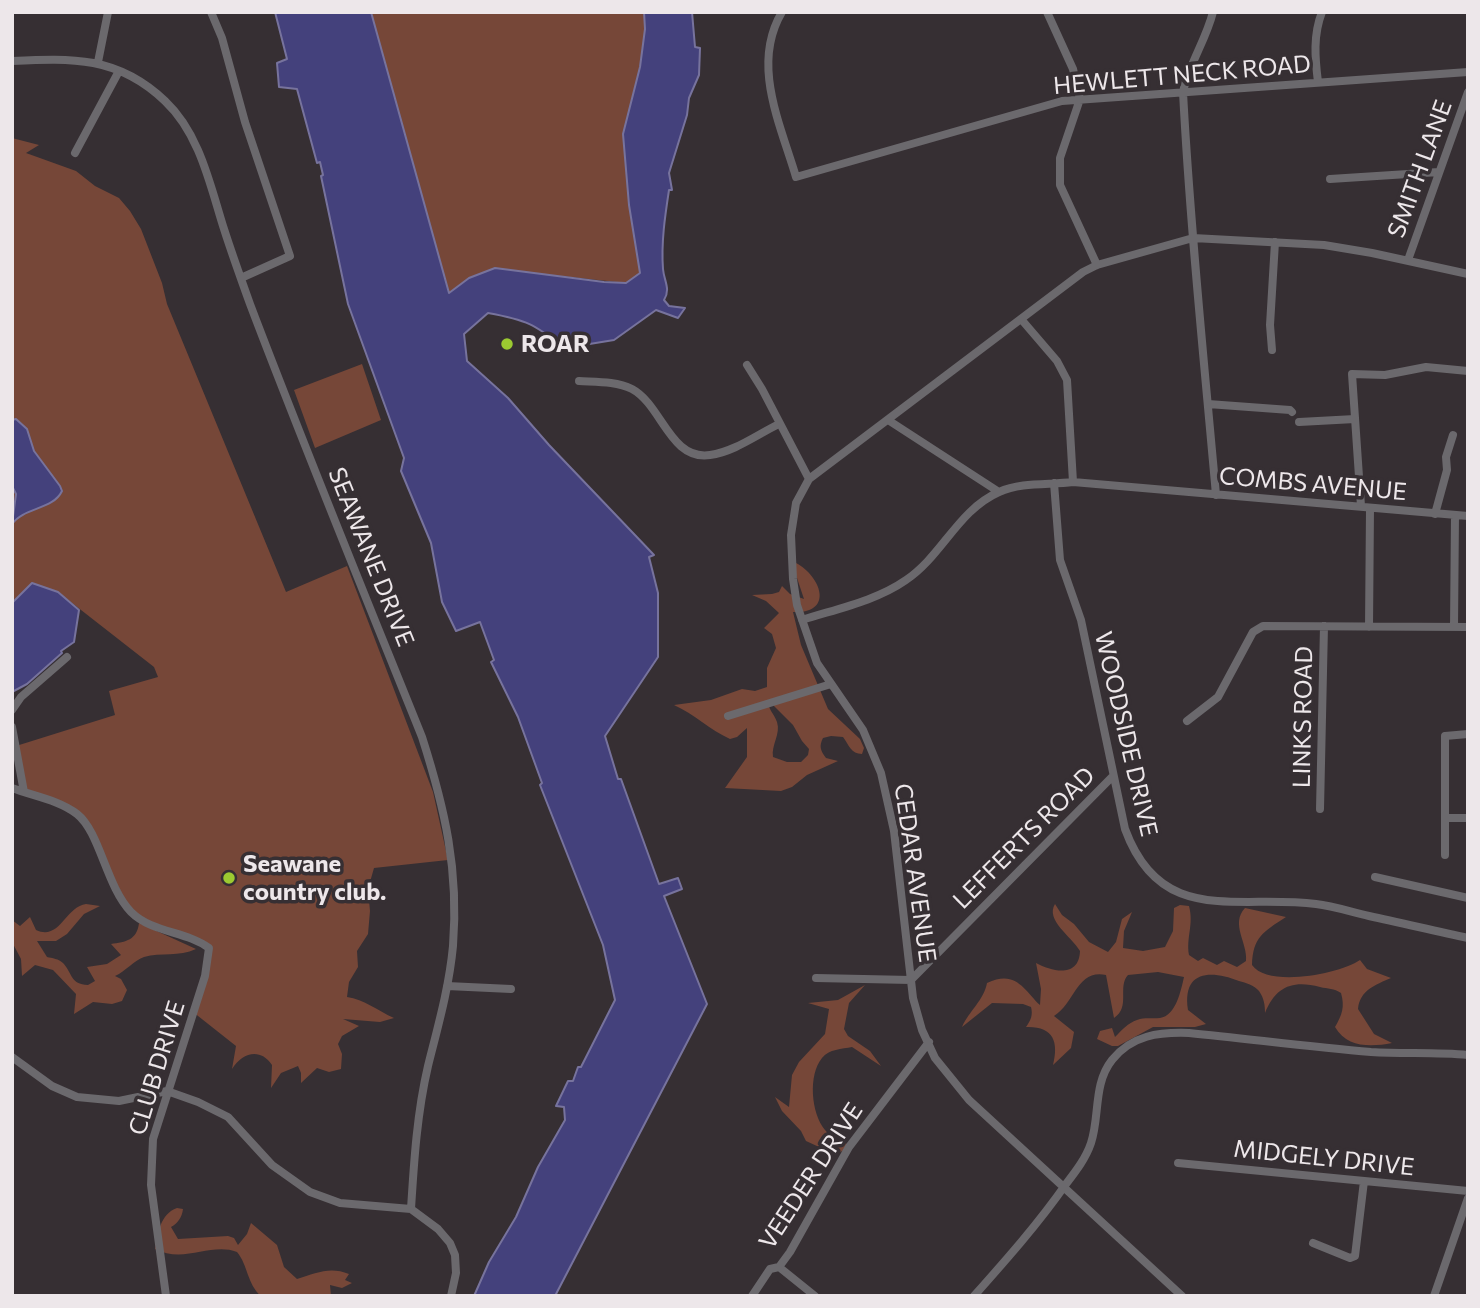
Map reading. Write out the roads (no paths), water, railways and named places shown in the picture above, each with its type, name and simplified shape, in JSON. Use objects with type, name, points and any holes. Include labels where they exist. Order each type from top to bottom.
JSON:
[{"type":"street","points":[[98,62],[108,12]]},
{"type":"street","points":[[211,12],[222,38],[245,122],[290,256],[240,278]]},
{"type":"street","name":"HEWLETT NECK ROAD","points":[[782,12],[769,44],[767,68],[772,95],[796,177],[1062,101],[1468,72]]},
{"type":"street","points":[[1047,12],[1073,69],[1080,99],[1060,158],[1059,181],[1097,265]]},
{"type":"street","points":[[1213,12],[1209,28],[1186,76],[1183,92],[1216,495]]},
{"type":"street","points":[[1318,82],[1316,30],[1322,12]]},
{"type":"street","name":"SEAWANE DRIVE","points":[[12,61],[69,59],[98,62],[145,84],[166,102],[186,127],[202,160],[240,278],[422,737],[439,789],[450,839],[454,883],[453,944],[447,986],[420,1109],[411,1209]]},
{"type":"street","points":[[75,153],[119,71]]},
{"type":"street","name":"SMITH LANE","points":[[1408,260],[1468,92]]},
{"type":"street","points":[[1331,179],[1439,172]]},
{"type":"street","name":"CEDAR AVENUE","points":[[1182,1296],[956,1087],[939,1065],[918,1019],[894,831],[881,773],[863,730],[817,663],[802,620],[793,579],[791,535],[796,503],[809,479],[1021,318],[1083,272],[1097,265],[1193,238],[1324,245],[1468,274]]},
{"type":"street","points":[[1272,350],[1270,325],[1275,242]]},
{"type":"street","points":[[1021,318],[1057,361],[1067,380],[1073,482]]},
{"type":"street","points":[[747,365],[809,479]]},
{"type":"street","points":[[1361,506],[1352,374],[1385,375],[1426,367],[1468,371]]},
{"type":"street","points":[[579,381],[625,386],[639,394],[656,411],[678,444],[688,451],[706,456],[722,452],[779,424]]},
{"type":"street","points":[[1208,404],[1292,412]]},
{"type":"street","points":[[1299,422],[1355,419]]},
{"type":"street","points":[[802,620],[869,599],[908,579],[930,560],[967,513],[999,492],[888,420]]},
{"type":"street","points":[[1435,514],[1453,435]]},
{"type":"street","name":"COMBS AVENUE","points":[[999,492],[1073,482],[1468,516]]},
{"type":"street","name":"WOODSIDE DRIVE","points":[[1054,483],[1060,560],[1081,621],[1125,829],[1135,854],[1146,869],[1184,895],[1223,903],[1317,904],[1468,938]]},
{"type":"street","points":[[1368,626],[1370,509]]},
{"type":"street","points":[[1454,627],[1455,515]]},
{"type":"street","name":"LINKS ROAD","points":[[1320,809],[1324,626]]},
{"type":"street","points":[[1187,721],[1218,697],[1257,628],[1468,627]]},
{"type":"street","points":[[12,710],[23,695],[67,657]]},
{"type":"street","points":[[728,716],[831,684]]},
{"type":"street","points":[[12,727],[23,792]]},
{"type":"street","points":[[1445,855],[1445,736],[1468,734]]},
{"type":"street","name":"LEFFERTS ROAD","points":[[911,980],[1113,776]]},
{"type":"street","points":[[12,788],[23,792]]},
{"type":"street","name":"CLUB DRIVE","points":[[23,792],[66,807],[78,815],[88,827],[119,897],[135,915],[149,924],[199,941],[209,948],[208,965],[153,1139],[150,1169],[166,1296]]},
{"type":"street","points":[[1444,818],[1468,818]]},
{"type":"street","points":[[1375,877],[1468,898]]},
{"type":"street","points":[[817,978],[911,980]]},
{"type":"street","points":[[447,986],[511,989]]},
{"type":"street","points":[[974,1296],[1010,1255],[1080,1165],[1091,1143],[1101,1084],[1107,1067],[1130,1044],[1149,1035],[1166,1032],[1369,1052],[1468,1055]]},
{"type":"street","name":"VEEDER DRIVE","points":[[752,1296],[770,1269],[779,1267],[790,1252],[849,1147],[929,1042]]},
{"type":"street","points":[[12,1057],[52,1086],[77,1097],[119,1101],[167,1091],[215,1109],[228,1117],[272,1165],[310,1192],[340,1203],[411,1209],[438,1229],[450,1243],[455,1255],[456,1273],[451,1296]]},
{"type":"street","name":"MIDGELY DRIVE","points":[[1178,1163],[1468,1191]]},
{"type":"street","points":[[1313,1243],[1353,1258],[1356,1254],[1364,1181]]},
{"type":"street","points":[[1434,1296],[1465,1219],[1468,1198]]},
{"type":"street","points":[[779,1267],[814,1296]]},
{"type":"place","name":"ROAR","points":[[507,344]]},
{"type":"place","name":"Seawane country club.","points":[[229,878]]}]
